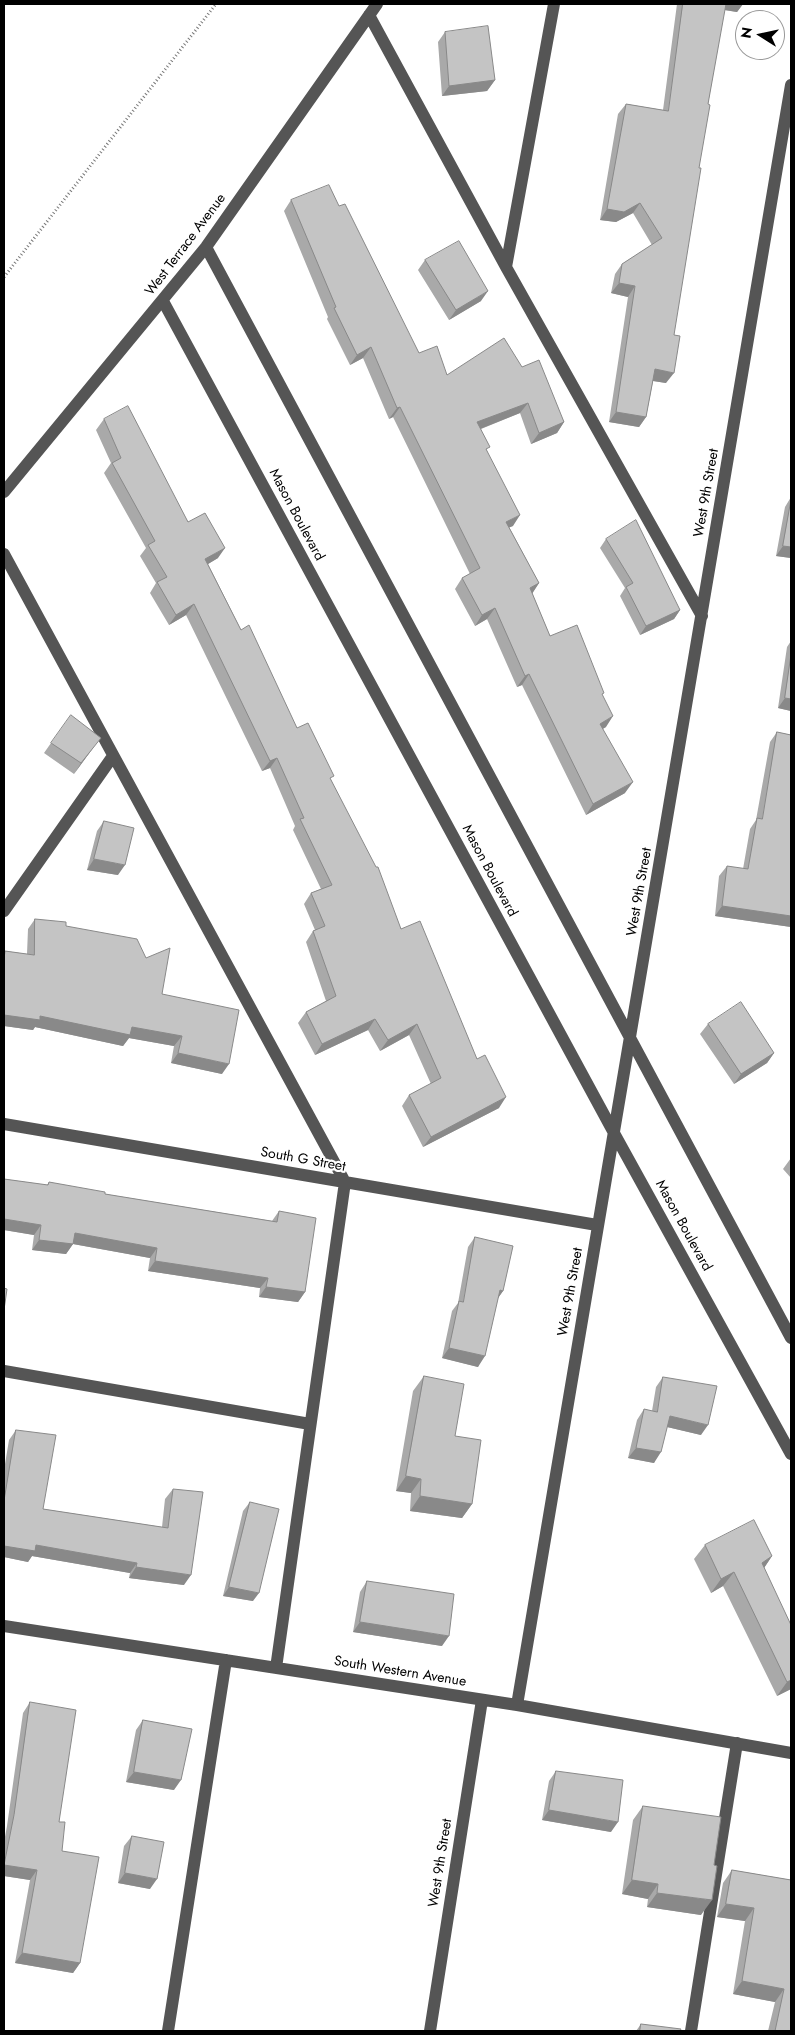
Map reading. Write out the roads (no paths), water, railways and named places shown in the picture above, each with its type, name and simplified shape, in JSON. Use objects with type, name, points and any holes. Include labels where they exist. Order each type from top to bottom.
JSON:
[{"type":"street","name":"West Terrace Avenue","points":[[4,492],[206,247],[377,4]]},
{"type":"street","points":[[506,267],[554,4]]},
{"type":"street","points":[[369,15],[506,267],[702,616]]},
{"type":"street","name":"West 9th Street","points":[[517,1705],[791,85]]},
{"type":"street","points":[[206,247],[791,1338]]},
{"type":"street","name":"Mason Boulevard","points":[[162,301],[614,1133],[791,1454]]},
{"type":"street","points":[[4,554],[345,1182],[276,1668]]},
{"type":"street","points":[[4,911],[113,756]]},
{"type":"street","name":"South G Street","points":[[4,1124],[598,1225]]},
{"type":"street","points":[[4,1371],[310,1424]]},
{"type":"street","name":"South Western Avenue","points":[[4,1626],[517,1705],[791,1753]]},
{"type":"street","points":[[168,2031],[226,1660]]},
{"type":"street","name":"West 9th Street","points":[[430,2031],[482,1700]]},
{"type":"street","points":[[691,2031],[737,1743]]}]
